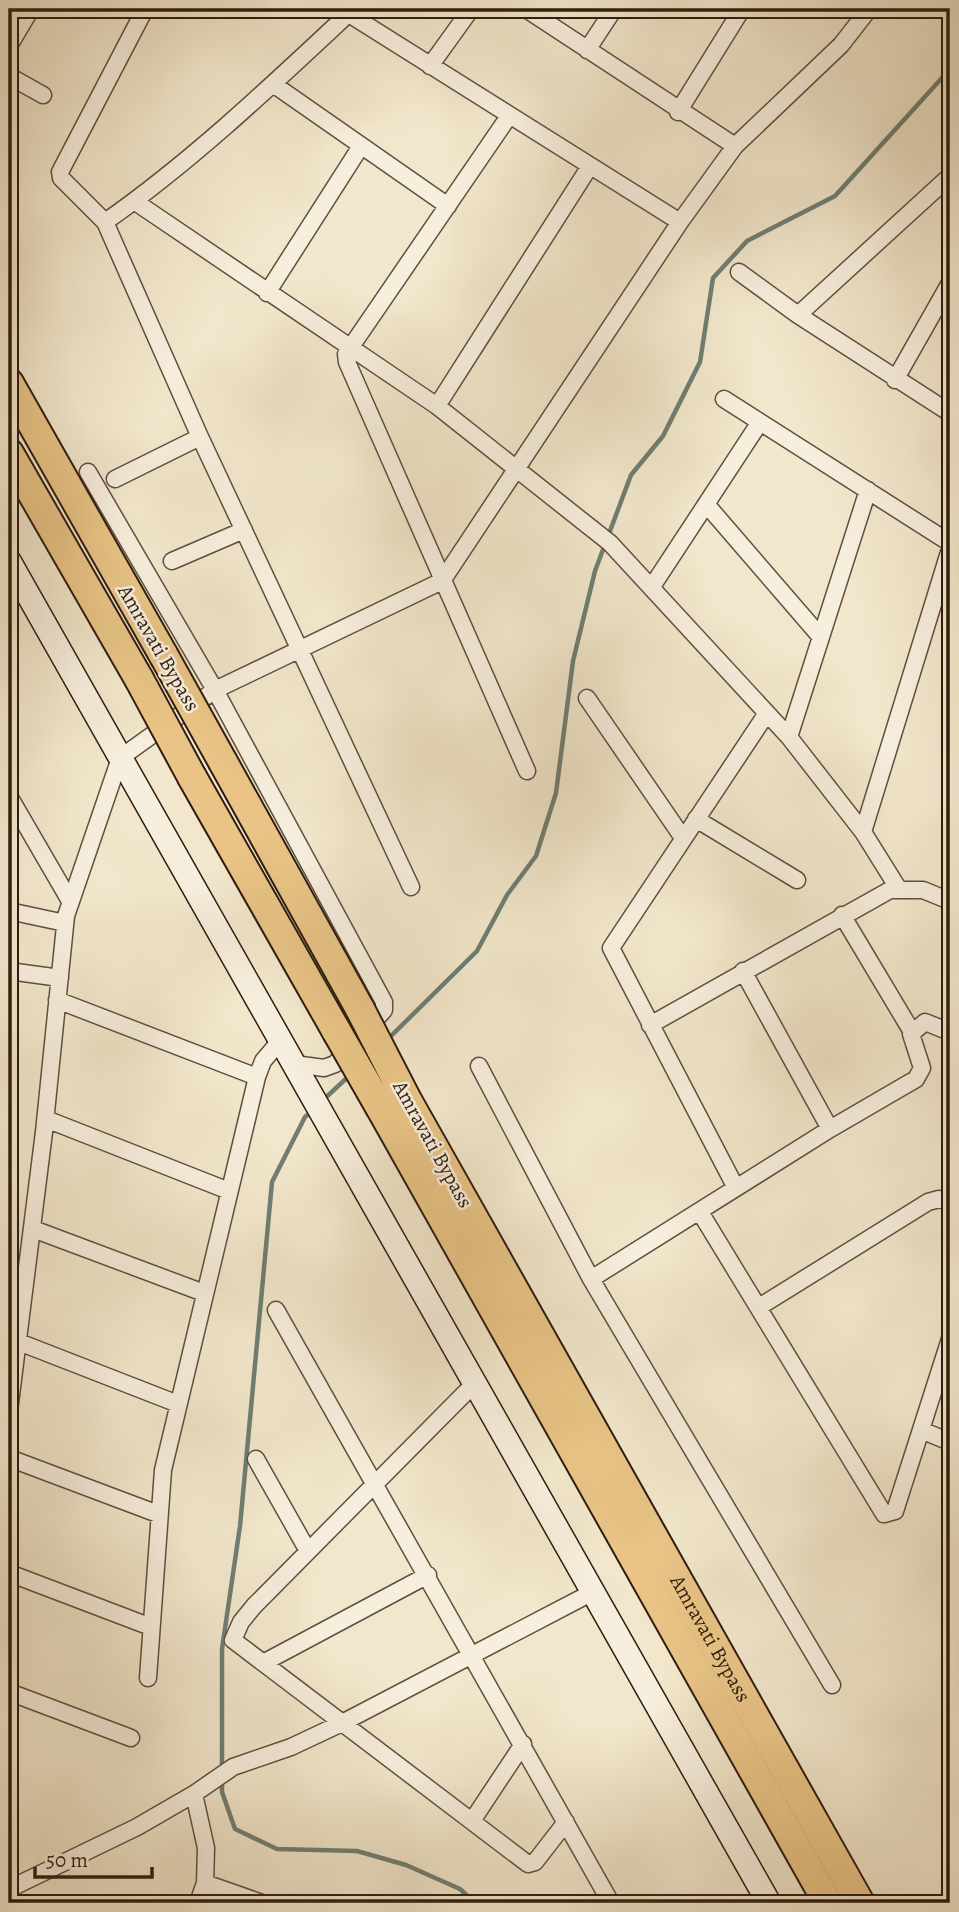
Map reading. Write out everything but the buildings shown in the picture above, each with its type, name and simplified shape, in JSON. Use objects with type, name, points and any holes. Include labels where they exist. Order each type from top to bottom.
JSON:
[{"type":"highway","name":"Amravati Bypass","points":[[9,383],[360,1009],[394,1105]]},
{"type":"highway","name":"Amravati Bypass","points":[[9,453],[337,1032],[394,1105],[565,1405],[860,1903]]},
{"type":"highway","name":"Amravati Bypass","points":[[565,1405],[828,1903]]},
{"type":"main road","points":[[9,561],[769,1903]]},
{"type":"street","points":[[9,46],[31,9]]},
{"type":"street","points":[[145,9],[60,172],[61,178],[105,222],[200,437],[411,887]]},
{"type":"street","points":[[430,66],[471,9]]},
{"type":"street","points":[[526,9],[678,112],[735,146]]},
{"type":"street","points":[[587,50],[614,9]]},
{"type":"street","points":[[678,112],[742,9]]},
{"type":"street","points":[[9,1411],[14,1340],[33,1229],[46,1119],[65,923],[70,901],[120,758],[215,690],[442,581],[680,222],[735,146],[841,45],[869,9]]},
{"type":"street","points":[[105,222],[273,85],[344,12],[680,222]]},
{"type":"street","points":[[9,76],[43,95]]},
{"type":"street","points":[[273,85],[447,206]]},
{"type":"street","points":[[509,116],[349,346],[347,362],[527,771]]},
{"type":"street","points":[[267,293],[361,146]]},
{"type":"street","points":[[437,406],[590,166]]},
{"type":"street","points":[[798,315],[950,176]]},
{"type":"street","points":[[134,201],[437,406],[588,523],[653,586],[789,737],[863,832],[898,888]]},
{"type":"street","points":[[739,272],[798,315],[950,414]]},
{"type":"street","points":[[895,380],[950,282]]},
{"type":"street","points":[[724,399],[950,543]]},
{"type":"street","points":[[653,586],[760,422]]},
{"type":"street","points":[[115,479],[200,437]]},
{"type":"street","points":[[88,472],[215,690],[384,1002],[384,1010],[335,1063],[324,1068],[294,1064]]},
{"type":"street","points":[[789,737],[819,635],[868,489]]},
{"type":"street","points":[[706,504],[819,635]]},
{"type":"street","points":[[172,561],[244,530]]},
{"type":"street","points":[[863,832],[950,550]]},
{"type":"street","points":[[587,698],[683,838]]},
{"type":"street","points":[[736,1188],[611,948],[767,713]]},
{"type":"street","points":[[9,796],[70,901]]},
{"type":"street","points":[[696,819],[797,880]]},
{"type":"street","points":[[650,1025],[842,915],[898,888],[923,890],[950,901]]},
{"type":"street","points":[[9,911],[65,923]]},
{"type":"street","points":[[591,1279],[920,1076],[922,1068],[912,1032],[842,915]]},
{"type":"street","points":[[9,971],[60,978]]},
{"type":"street","points":[[743,971],[831,1129]]},
{"type":"street","points":[[57,1000],[257,1077]]},
{"type":"street","points":[[912,1032],[926,1022],[950,1032]]},
{"type":"street","points":[[148,1678],[163,1470],[257,1077],[262,1061],[280,1041]]},
{"type":"street","points":[[479,1066],[591,1279],[832,1685]]},
{"type":"street","points":[[46,1119],[229,1191]]},
{"type":"street","points":[[759,1307],[928,1202],[939,1199],[950,1202]]},
{"type":"street","points":[[700,1212],[884,1514],[895,1511],[950,1339]]},
{"type":"street","points":[[33,1229],[204,1293]]},
{"type":"street","points":[[276,1310],[376,1482],[611,1903]]},
{"type":"street","points":[[14,1340],[178,1405]]},
{"type":"street","points":[[475,1383],[246,1614],[234,1637],[236,1644],[531,1864],[566,1822]]},
{"type":"street","points":[[921,1430],[950,1442]]},
{"type":"street","points":[[9,1458],[158,1514]]},
{"type":"street","points":[[256,1459],[307,1551]]},
{"type":"street","points":[[9,1573],[151,1627]]},
{"type":"street","points":[[263,1663],[428,1575]]},
{"type":"street","points":[[9,1889],[137,1827],[194,1794],[233,1767],[291,1747],[342,1723],[474,1657],[593,1592]]},
{"type":"street","points":[[9,1692],[131,1738]]},
{"type":"street","points":[[472,1821],[523,1744]]},
{"type":"street","points":[[194,1794],[206,1848],[205,1883],[198,1903]]},
{"type":"street","points":[[205,1883],[262,1903]]},
{"type":"waterway","points":[[386,1041],[477,951],[507,895],[536,856],[556,793],[573,661],[595,571],[631,475],[663,436],[700,362],[713,278],[747,241],[835,196],[950,69]]},
{"type":"waterway","points":[[322,1101],[349,1076]]},
{"type":"waterway","points":[[222,1769],[222,1649],[240,1526],[272,1182],[305,1117],[311,1112]]},
{"type":"waterway","points":[[222,1781],[222,1792],[235,1829],[277,1849],[357,1851],[406,1865],[460,1889],[475,1903]]}]
